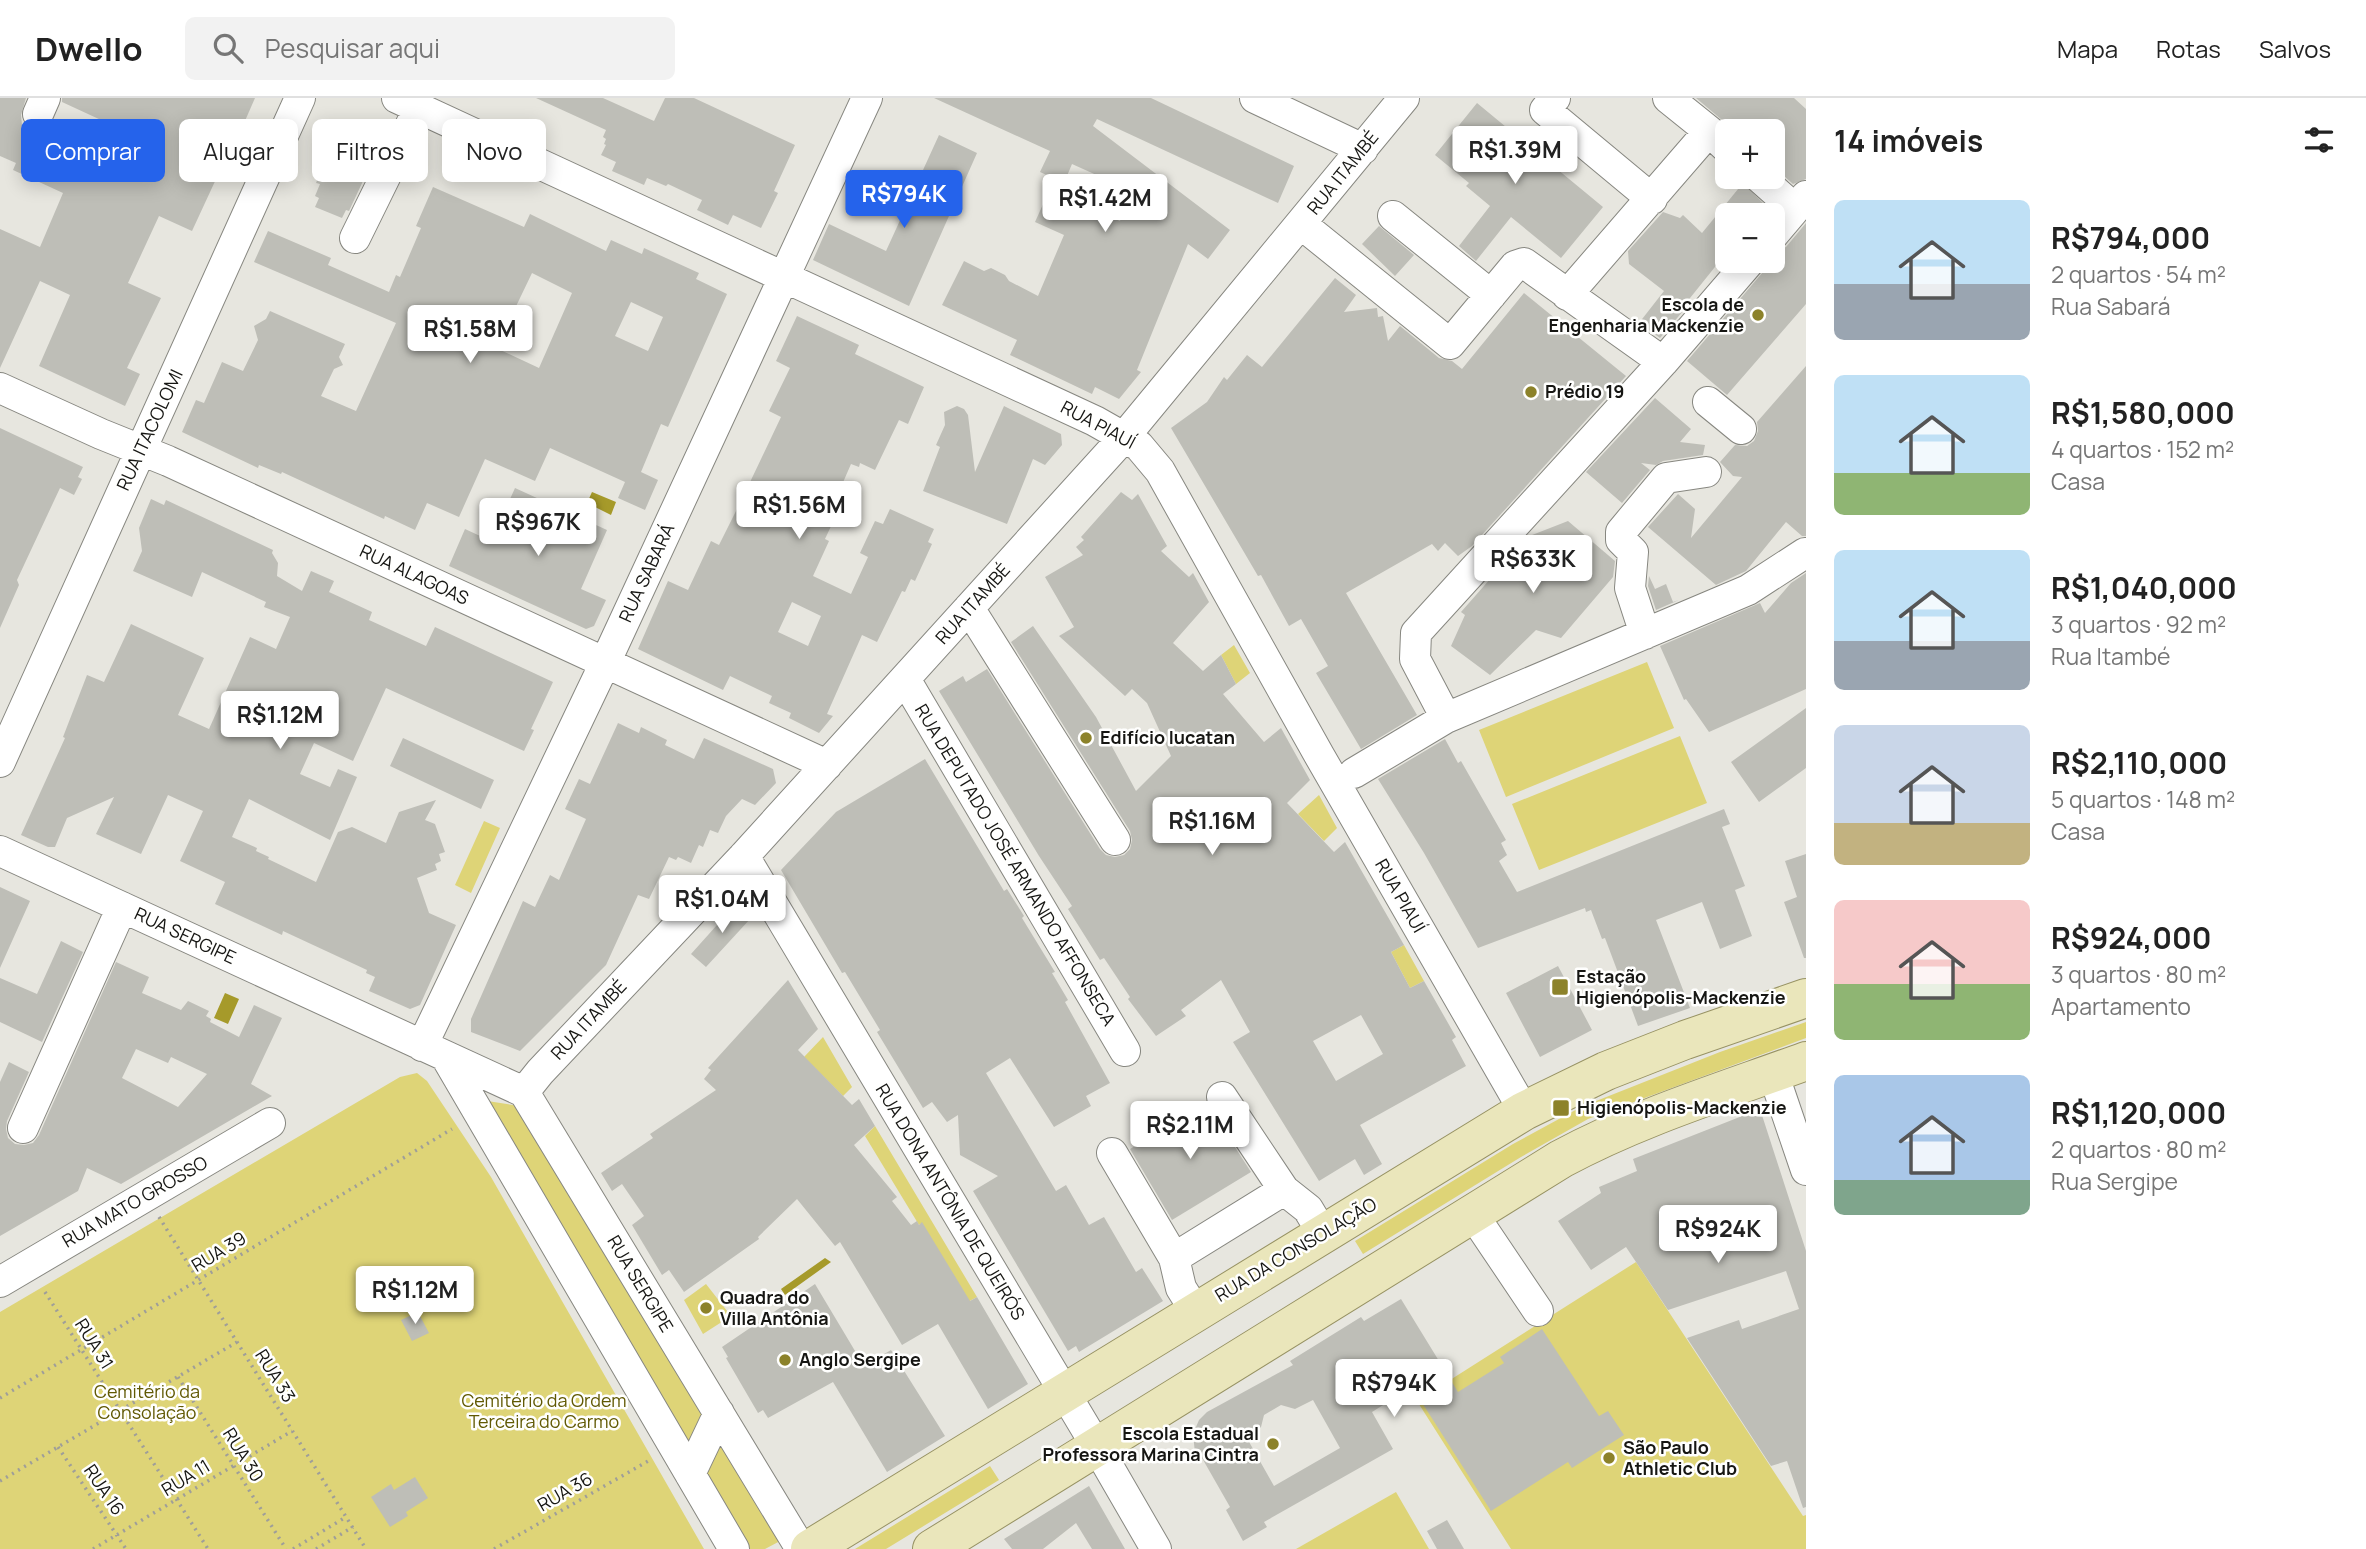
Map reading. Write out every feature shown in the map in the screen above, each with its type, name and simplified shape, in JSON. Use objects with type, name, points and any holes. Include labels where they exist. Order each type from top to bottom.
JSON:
[{"type":"main road","name":"RUA DA CONSOLAÇÃO","points":[[810,1549],[1524,1111],[1606,1071],[1806,998]]},
{"type":"main road","points":[[932,1549],[1472,1213],[1598,1139],[1790,1067]]},
{"type":"street","name":"RUA ITACOLOMI","points":[[0,762],[300,98]]},
{"type":"street","name":"RUA SABARÁ","points":[[434,1051],[464,964],[867,98]]},
{"type":"street","points":[[1255,98],[1363,149]]},
{"type":"street","name":"RUA ITAMBÉ","points":[[524,1092],[744,856],[1125,436],[1404,98]]},
{"type":"street","points":[[1555,98],[1545,110],[1652,199]]},
{"type":"street","points":[[1668,98],[1715,137]]},
{"type":"street","name":"RUA PIAUÍ","points":[[408,103],[1125,436],[1150,456],[1524,1111]]},
{"type":"street","points":[[355,238],[408,103]]},
{"type":"street","points":[[1567,295],[1652,199],[1715,142]]},
{"type":"street","points":[[1778,189],[1800,203],[1785,221]]},
{"type":"street","points":[[1393,216],[1491,295]]},
{"type":"street","points":[[1301,224],[1451,344],[1515,266],[1524,263],[1663,362]]},
{"type":"street","points":[[1446,718],[1415,659],[1416,634],[1741,273]]},
{"type":"street","name":"RUA ALAGOAS","points":[[0,388],[168,461],[827,765]]},
{"type":"street","points":[[1708,402],[1741,429]]},
{"type":"street","points":[[1645,634],[1630,588],[1633,552],[1621,540],[1621,531],[1666,478],[1706,472]]},
{"type":"street","points":[[1354,773],[1446,718],[1748,590],[1805,553]]},
{"type":"street","points":[[969,608],[1115,840]]},
{"type":"street","name":"RUA DEPUTADO JOSÉ ARMANDO AFFONSECA","points":[[905,679],[1125,1051]]},
{"type":"street","name":"RUA SERGIPE","points":[[0,851],[524,1092],[800,1549]]},
{"type":"street","name":"RUA DONA ANTÔNIA DE QUEIRÓS","points":[[744,856],[1156,1549]]},
{"type":"street","points":[[23,1128],[122,907]]},
{"type":"street","points":[[434,1051],[734,1549]]},
{"type":"street","points":[[1790,1067],[1806,1170]]},
{"type":"street","points":[[1222,1097],[1284,1190],[1308,1209],[1323,1234]]},
{"type":"street","name":"RUA MATO GROSSO","points":[[0,1282],[270,1123]]},
{"type":"street","points":[[1112,1153],[1174,1258],[1181,1288],[1196,1312]]},
{"type":"street","points":[[1174,1258],[1284,1190]]},
{"type":"street","points":[[1472,1213],[1538,1311]]},
{"type":"street","points":[[690,1474],[719,1413]]},
{"type":"path","name":"RUA 39","points":[[0,1398],[452,1129]]},
{"type":"path","name":"RUA 33","points":[[159,1217],[366,1549]]},
{"type":"path","name":"RUA 31","points":[[45,1292],[208,1549]]},
{"type":"path","points":[[0,1481],[237,1342]]},
{"type":"path","name":"RUA 30","points":[[177,1377],[286,1549]]},
{"type":"path","name":"RUA 11","points":[[93,1549],[292,1431]]},
{"type":"path","name":"RUA 16","points":[[58,1447],[126,1549]]},
{"type":"path","name":"RUA 36","points":[[494,1549],[650,1460]]},
{"type":"path","points":[[293,1549],[346,1517]]},
{"type":"path","points":[[316,1549],[353,1527]]},
{"type":"green space","points":[[1234,645],[1250,673],[1236,684],[1221,655]]},
{"type":"green space","points":[[1647,662],[1674,728],[1506,797],[1479,730]]},
{"type":"green space","points":[[1680,736],[1707,803],[1539,870],[1512,804]]},
{"type":"green space","points":[[1319,795],[1337,828],[1324,841],[1298,814]]},
{"type":"green space","points":[[484,821],[500,828],[471,893],[455,885]]},
{"type":"green space","points":[[1404,945],[1424,981],[1410,988],[1391,952]]},
{"type":"green space","points":[[1806,1022],[1806,1038],[1588,1119],[1363,1254],[1355,1241],[1513,1144],[1581,1107],[1720,1052]]},
{"type":"green space","points":[[823,1037],[852,1087],[843,1096],[804,1057]]},
{"type":"green space","points":[[417,1073],[427,1081],[491,1177],[704,1549],[0,1549],[0,1312],[400,1077]]},
{"type":"green space","points":[[481,1100],[525,1107],[709,1419],[689,1464]]},
{"type":"green space","points":[[875,1126],[977,1297],[966,1303],[922,1223],[919,1225],[865,1136]]},
{"type":"green space","name":"São Paulo Athletic Club","points":[[1636,1262],[1803,1516],[1806,1515],[1806,1549],[1511,1549],[1417,1401]]},
{"type":"green space","name":"Quadra do Villa Antônia","points":[[706,1284],[731,1316],[703,1334],[684,1300]]},
{"type":"green space","points":[[715,1427],[782,1540],[765,1549],[740,1549],[696,1472]]},
{"type":"green space","points":[[990,1466],[999,1480],[886,1549],[855,1549]]},
{"type":"green space","points":[[1396,1492],[1429,1549],[1296,1549]]},
{"type":"shaded area","points":[[592,492],[616,502],[611,515],[587,503]]},
{"type":"shaded area","points":[[225,993],[239,999],[228,1024],[214,1018]]},
{"type":"shaded area","points":[[825,1258],[831,1262],[785,1295],[781,1289]]},
{"type":"building","points":[[0,98],[26,98],[21,115],[21,174],[13,170],[16,163],[0,156]]},
{"type":"building","points":[[62,98],[255,98],[246,119],[179,119],[179,182],[215,182],[192,231],[159,216],[128,283],[161,298],[127,368],[140,374],[125,406],[39,366],[70,295],[40,281],[0,368],[0,229],[40,247],[63,193],[39,182],[165,182],[165,119],[99,119],[62,102]]},
{"type":"building","points":[[536,98],[603,98],[654,121],[665,98],[694,98],[795,145],[774,191],[778,193],[761,228],[733,215],[728,225],[697,210],[702,200],[668,184],[666,186],[647,178],[644,185],[612,171],[616,162],[601,155],[606,145],[606,139],[603,137],[606,130]]},
{"type":"building","points":[[934,98],[1151,98],[1294,166],[1278,203],[1097,119],[1093,126],[1230,230],[1208,259],[1188,244],[1137,370],[1141,372],[1119,399],[1095,387],[1092,394],[1010,355],[1017,340],[942,305],[964,261],[984,271],[991,268],[1038,296],[1064,235],[1035,222],[1049,191],[1120,221],[1132,191],[1072,164],[1064,183],[1040,172],[1050,151]]},
{"type":"building","points":[[1696,98],[1794,98],[1806,109],[1806,179],[1793,184],[1785,177],[1785,119],[1721,119]]},
{"type":"building","points":[[1477,103],[1603,207],[1561,258],[1511,217],[1476,261],[1459,246],[1490,206],[1466,186],[1469,183],[1435,155]]},
{"type":"building","points":[[939,135],[977,153],[909,306],[813,260],[829,224],[886,251]]},
{"type":"building","points":[[362,182],[349,211],[346,210],[342,218],[315,207],[319,198],[315,196],[320,184],[316,183]]},
{"type":"building","points":[[433,187],[524,227],[530,214],[606,251],[611,240],[642,254],[644,248],[699,273],[696,279],[727,294],[668,427],[661,424],[641,472],[658,480],[645,510],[618,498],[625,482],[550,448],[535,481],[485,459],[459,517],[427,503],[415,530],[385,516],[384,519],[282,472],[281,474],[259,465],[258,468],[182,432],[196,400],[204,403],[222,362],[243,371],[258,340],[254,326],[266,319],[270,311],[345,344],[339,357],[343,365],[334,369],[321,396],[356,411],[396,323],[254,262],[268,231],[331,258],[328,265],[389,292],[396,275],[400,277],[421,228],[416,226]],"holes":[[[532,273],[572,293],[539,368],[496,348]],[[631,302],[663,317],[648,351],[615,336]]]},
{"type":"building","points":[[1738,189],[1749,189],[1763,203],[1727,203]]},
{"type":"building","points":[[1663,212],[1680,218],[1683,215],[1702,233],[1715,217],[1715,267],[1660,338],[1639,323],[1664,291],[1629,264],[1628,251]]},
{"type":"building","name":"Escola de Engenharia Mackenzie","points":[[1806,223],[1806,304],[1727,395],[1687,361],[1762,273],[1785,273],[1786,247]]},
{"type":"building","points":[[1379,226],[1414,255],[1395,276],[1362,244]]},
{"type":"building","points":[[1335,278],[1356,295],[1344,312],[1377,308],[1378,317],[1383,316],[1388,341],[1400,326],[1439,358],[1452,361],[1462,369],[1524,293],[1626,376],[1472,546],[1458,556],[1445,543],[1438,551],[1432,544],[1346,593],[1417,715],[1361,749],[1316,673],[1328,666],[1301,619],[1289,626],[1171,428],[1207,402],[1224,377],[1227,380],[1247,355],[1262,367]]},
{"type":"building","points":[[797,316],[859,345],[855,354],[924,387],[908,424],[899,420],[875,470],[860,463],[859,467],[851,464],[841,487],[848,490],[825,539],[829,541],[813,576],[851,594],[868,557],[860,553],[875,521],[883,524],[890,509],[934,529],[928,542],[932,544],[915,581],[911,579],[905,592],[902,591],[877,642],[862,635],[827,714],[833,716],[819,733],[789,718],[791,713],[769,703],[772,696],[730,676],[723,690],[638,649],[668,581],[688,590],[711,541],[719,545],[742,499],[781,417],[769,411],[790,368],[776,361]],"holes":[[[792,602],[821,616],[808,646],[778,632]]]},
{"type":"building","points":[[1806,366],[1806,536],[1802,536],[1786,522],[1746,571],[1716,585],[1648,527],[1678,494],[1695,509],[1691,538],[1742,477],[1733,476],[1720,462],[1735,445],[1747,446],[1754,441],[1758,431],[1757,422]]},
{"type":"building","points":[[1655,398],[1691,429],[1680,442],[1705,445],[1703,455],[1663,461],[1656,465],[1641,463],[1650,470],[1622,503],[1586,472]]},
{"type":"building","points":[[957,406],[964,409],[968,415],[975,472],[1004,406],[1061,434],[1062,445],[1045,465],[1033,459],[1007,524],[923,491],[940,447],[936,445],[945,425],[944,412]]},
{"type":"building","points":[[0,428],[83,467],[78,477],[82,479],[74,495],[60,488],[17,580],[19,585],[0,628]]},
{"type":"building","points":[[515,488],[607,530],[581,589],[606,600],[594,626],[586,629],[449,566],[465,529],[491,541]]},
{"type":"building","points":[[1121,492],[1132,500],[1138,494],[1167,546],[1161,551],[1189,577],[1193,573],[1209,602],[1173,643],[1203,671],[1221,655],[1236,684],[1223,694],[1264,742],[1281,728],[1310,780],[1287,803],[1334,852],[1345,842],[1404,945],[1391,952],[1410,988],[1424,981],[1456,1037],[1452,1040],[1466,1066],[1360,1125],[1382,1164],[1364,1175],[1355,1159],[1319,1181],[1233,1042],[1250,1032],[1221,980],[1181,1010],[1186,1016],[1156,1036],[1128,999],[1130,997],[1104,958],[1100,960],[1068,909],[1072,906],[939,691],[963,676],[966,682],[987,669],[1100,849],[1106,855],[1115,857],[1124,855],[1130,849],[1130,831],[1011,642],[1033,626],[1096,717],[1136,791],[1171,756],[1147,703],[1132,689],[1125,696],[1059,636],[1074,627],[1045,577],[1083,555],[1076,547],[1084,540],[1081,537]],"holes":[[[1361,1015],[1383,1054],[1336,1081],[1313,1041]]]},
{"type":"building","points":[[151,499],[164,505],[166,500],[273,550],[278,563],[277,576],[302,591],[311,571],[334,581],[329,592],[372,612],[369,620],[426,646],[435,627],[553,682],[524,751],[386,688],[353,761],[314,743],[300,774],[330,787],[338,769],[357,777],[330,840],[249,799],[232,837],[257,848],[256,851],[269,857],[268,859],[316,882],[338,832],[352,827],[386,843],[399,812],[436,800],[425,820],[435,824],[445,852],[439,854],[441,861],[435,864],[437,870],[417,878],[429,913],[456,925],[420,1005],[410,1009],[369,991],[375,977],[366,973],[367,970],[283,931],[282,935],[215,904],[225,882],[180,861],[203,811],[168,795],[141,854],[96,834],[114,797],[67,818],[55,847],[48,847],[21,835],[65,738],[63,737],[87,675],[104,682],[131,624],[204,658],[178,715],[209,729],[250,637],[276,649],[290,617],[264,607],[266,602],[202,572],[192,597],[133,571],[142,551],[139,528]]},
{"type":"building","points":[[1568,521],[1615,561],[1613,577],[1561,638],[1536,630],[1490,675],[1451,646],[1465,615],[1461,612],[1527,537]]},
{"type":"building","points":[[1806,573],[1806,689],[1709,732],[1686,699],[1684,700],[1660,646],[1760,603],[1765,613],[1791,583]]},
{"type":"building","points":[[1649,576],[1655,589],[1666,584],[1673,602],[1679,600],[1656,610],[1648,586]]},
{"type":"building","points":[[1806,708],[1806,768],[1759,802],[1731,762]]},
{"type":"building","points":[[618,723],[639,733],[641,727],[667,740],[665,745],[694,759],[704,738],[773,769],[776,783],[755,805],[742,799],[726,816],[718,833],[710,830],[703,847],[699,845],[691,863],[678,857],[676,860],[669,857],[649,899],[638,895],[606,965],[520,1051],[471,1032],[471,1019],[523,901],[535,907],[550,875],[559,880],[586,819],[565,809],[579,779],[590,784]]},
{"type":"building","points":[[403,738],[494,780],[481,809],[390,766]]},
{"type":"building","points":[[1445,739],[1458,763],[1461,761],[1506,840],[1501,843],[1507,855],[1499,861],[1517,892],[1724,809],[1730,824],[1722,827],[1745,886],[1735,890],[1752,936],[1720,949],[1702,902],[1656,920],[1690,1008],[1638,1026],[1605,938],[1602,939],[1591,910],[1586,912],[1585,908],[1478,948],[1378,779]]},
{"type":"building","points":[[925,759],[1004,891],[1007,889],[1024,916],[1022,918],[1055,972],[1052,973],[1068,1000],[1065,1002],[1110,1083],[1086,1096],[1091,1106],[1054,1127],[1010,1058],[986,1073],[1056,1191],[1066,1185],[1089,1225],[1104,1217],[1136,1272],[1142,1268],[1163,1301],[1079,1352],[1076,1346],[1068,1351],[973,1191],[998,1176],[960,1155],[958,1115],[947,1122],[932,1102],[923,1108],[877,1032],[880,1030],[845,972],[842,973],[781,870],[836,812]]},
{"type":"building","points":[[1806,854],[1804,958],[1784,902],[1797,897],[1785,861]]},
{"type":"building","points":[[0,887],[30,901],[0,968]]},
{"type":"building","points":[[734,906],[744,907],[751,918],[706,967],[691,954]]},
{"type":"building","points":[[61,941],[83,952],[42,1042],[0,1022],[0,978],[37,994]]},
{"type":"building","points":[[116,962],[149,977],[142,993],[181,1010],[188,1001],[209,1011],[206,1016],[211,1019],[210,1022],[239,1037],[254,1005],[282,1018],[251,1084],[272,1096],[121,1184],[87,1168],[78,1191],[0,1236],[0,1082],[9,1062],[29,1072],[7,1121],[8,1138],[15,1144],[24,1145],[33,1143],[39,1135]],"holes":[[[136,1049],[168,1063],[171,1057],[207,1074],[178,1107],[122,1078]]]},
{"type":"building","points":[[1558,966],[1592,1030],[1540,1057],[1506,993]]},
{"type":"building","points":[[788,980],[818,1029],[798,1050],[852,1105],[859,1099],[875,1126],[854,1145],[897,1197],[892,1201],[911,1225],[917,1221],[919,1225],[922,1222],[970,1301],[977,1297],[1028,1384],[988,1409],[938,1324],[902,1345],[840,1242],[835,1246],[797,1199],[758,1237],[759,1239],[684,1292],[669,1270],[662,1275],[632,1225],[644,1216],[622,1184],[612,1191],[601,1173],[653,1138],[650,1134],[716,1090],[704,1079],[711,1070],[708,1068]]},
{"type":"building","points":[[1206,1102],[1251,1172],[1172,1220],[1130,1149]]},
{"type":"building","points":[[1760,1109],[1806,1251],[1806,1507],[1803,1508],[1787,1461],[1771,1466],[1687,1338],[1739,1320],[1742,1329],[1799,1309],[1786,1271],[1668,1310],[1626,1247],[1591,1270],[1558,1221],[1601,1193],[1599,1187],[1637,1171],[1633,1159]]},
{"type":"building","points":[[815,1284],[864,1366],[891,1350],[945,1436],[887,1472],[833,1382],[768,1418],[763,1410],[758,1413],[726,1358],[728,1357],[722,1347]]},
{"type":"building","points":[[1401,1299],[1458,1392],[1504,1363],[1500,1357],[1542,1329],[1599,1416],[1608,1411],[1624,1435],[1572,1468],[1568,1462],[1491,1511],[1412,1387],[1372,1412],[1393,1449],[1264,1522],[1267,1527],[1243,1541],[1226,1510],[1230,1507],[1198,1451],[1195,1453],[1193,1434],[1199,1420],[1207,1412],[1293,1365],[1290,1361],[1361,1317],[1364,1321]],"holes":[[[1313,1400],[1340,1448],[1274,1486],[1248,1440],[1261,1427],[1264,1415],[1281,1405],[1295,1409]]]},
{"type":"building","points":[[418,1312],[429,1333],[412,1341],[401,1320]]},
{"type":"building","points":[[415,1477],[428,1498],[406,1512],[408,1516],[390,1527],[371,1497],[391,1484],[394,1490]]},
{"type":"building","points":[[1089,1486],[1125,1549],[1092,1549],[1076,1523],[1043,1549],[1012,1549],[1004,1539]]},
{"type":"building","points":[[1447,1520],[1464,1549],[1437,1549],[1427,1531]]},
{"type":"place","name":"Escola de Engenharia Mackenzie","points":[[1758,315]]},
{"type":"place","name":"Prédio 19","points":[[1531,392]]},
{"type":"place","name":"Edifício Iucatan","points":[[1086,738]]},
{"type":"place","name":"Estação Higienópolis-Mackenzie","points":[[1560,987]]},
{"type":"place","name":"Higienópolis-Mackenzie","points":[[1561,1108]]},
{"type":"place","name":"Quadra do Villa Antônia","points":[[706,1308]]},
{"type":"place","name":"Anglo Sergipe","points":[[785,1360]]},
{"type":"place","name":"Escola Estadual Professora Marina Cintra","points":[[1273,1444]]},
{"type":"place","name":"São Paulo Athletic Club","points":[[1609,1458]]},
{"type":"park label","name":"Cemitério da Consolação","points":[[147,1402]]},
{"type":"park label","name":"Cemitério da Ordem Terceira do Carmo","points":[[544,1411]]}]
